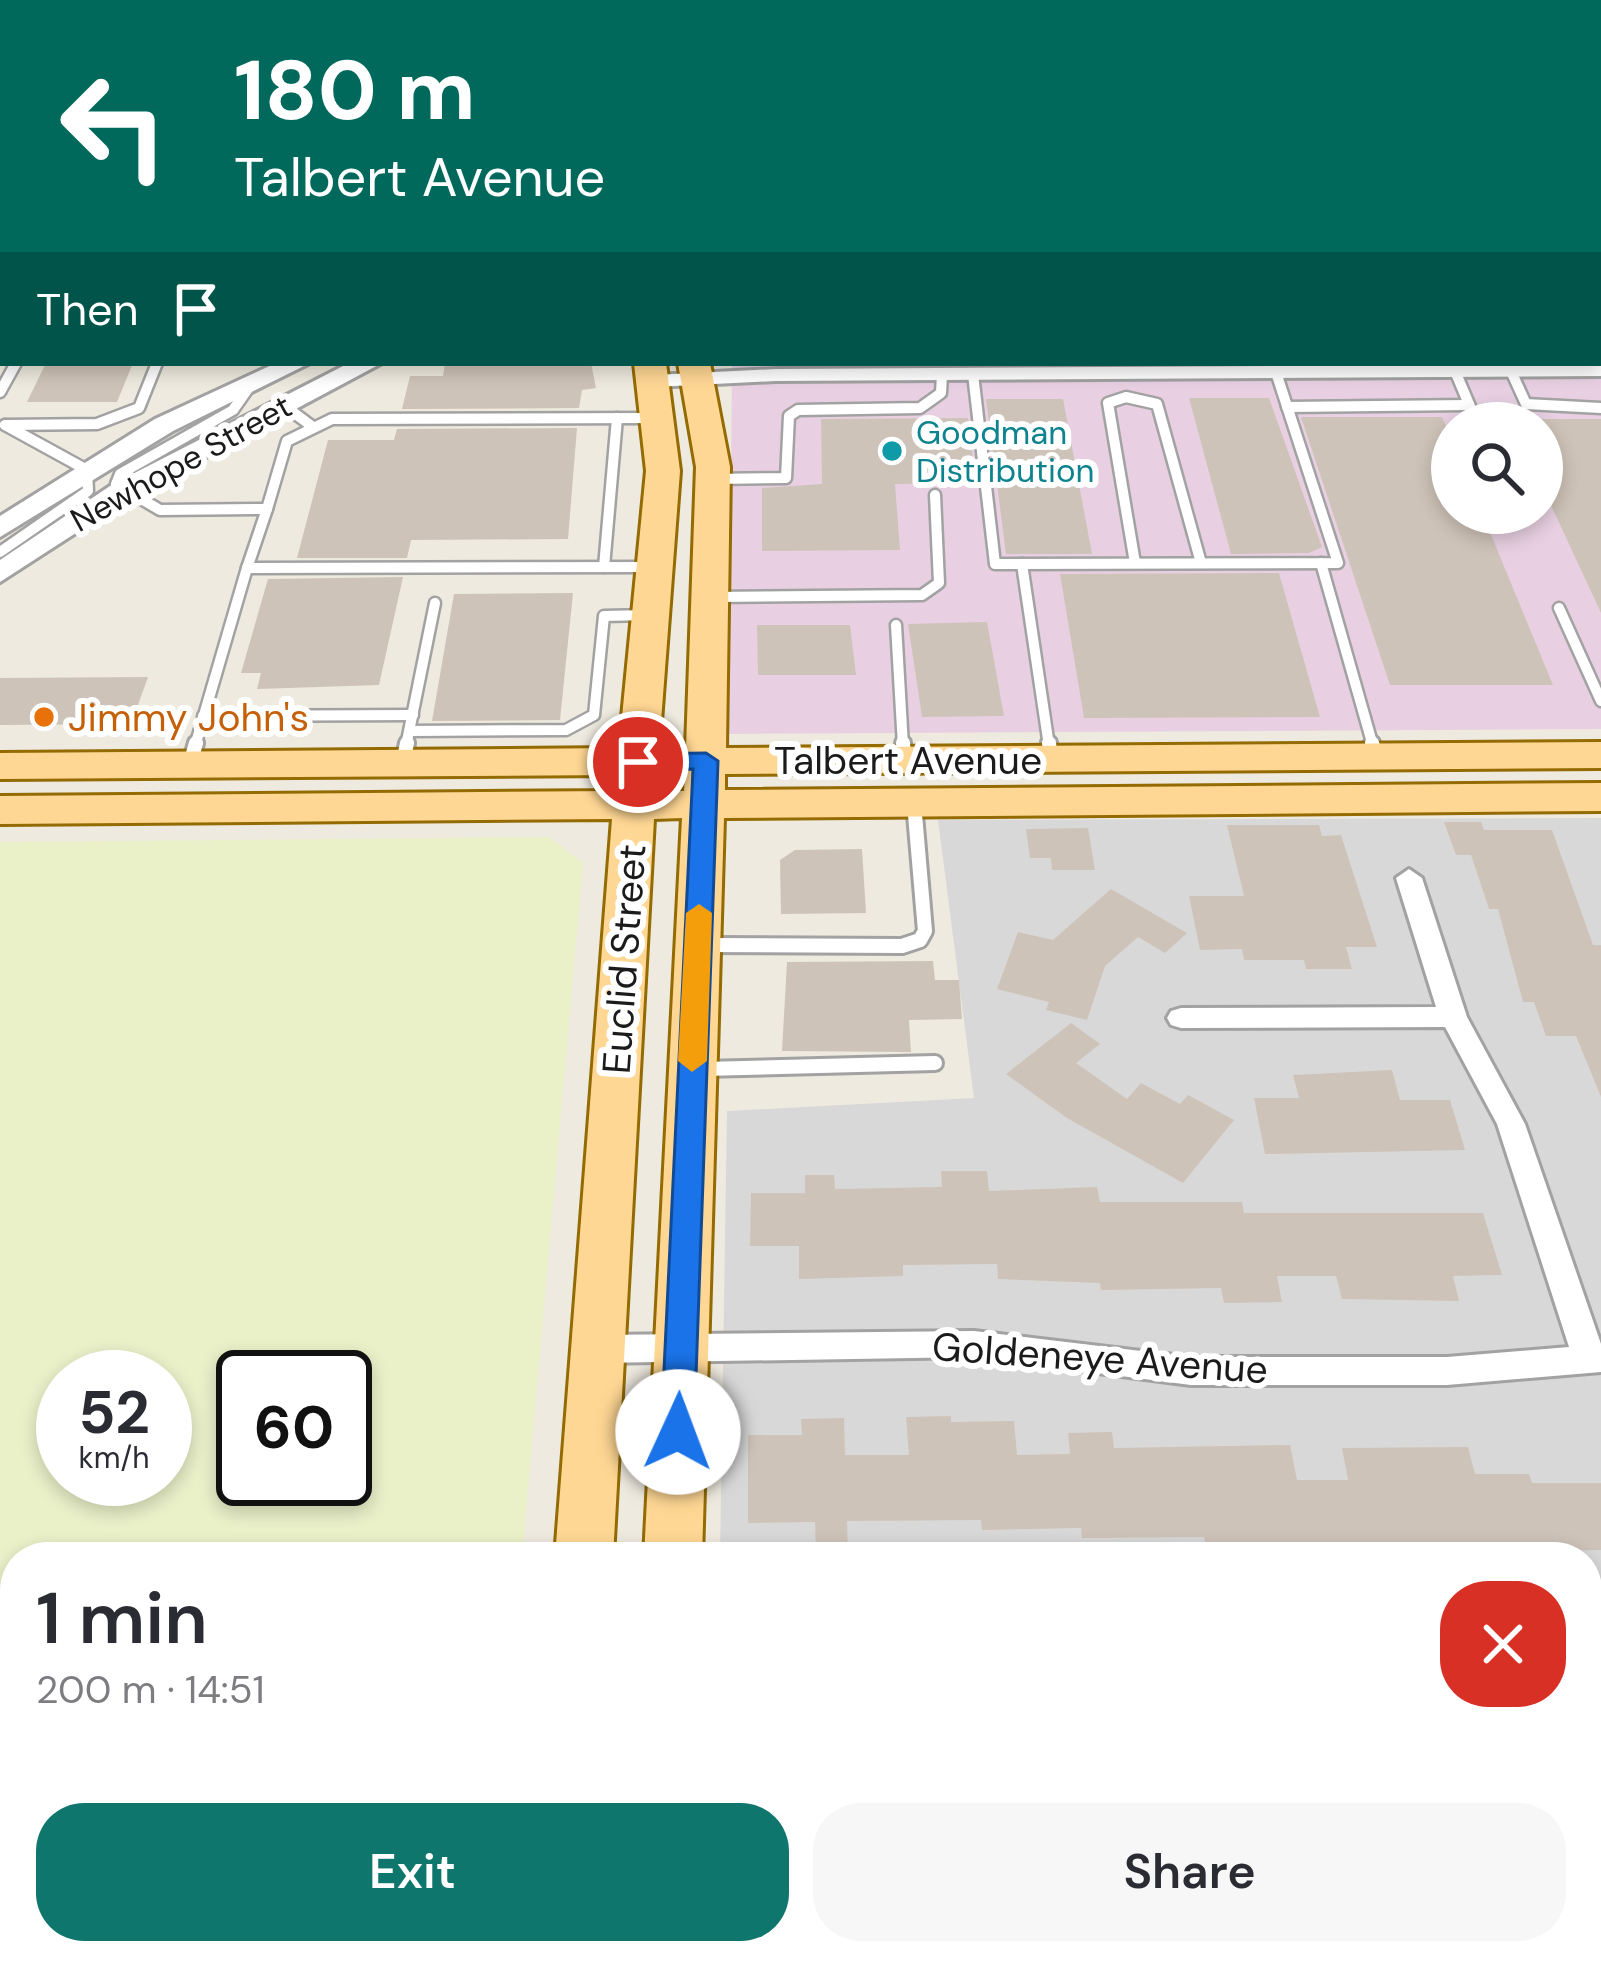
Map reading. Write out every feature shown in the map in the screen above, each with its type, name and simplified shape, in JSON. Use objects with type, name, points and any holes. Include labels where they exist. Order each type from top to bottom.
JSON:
[{"type":"main road","name":"Euclid Street","points":[[675,1542],[712,597],[713,479],[697,370]]},
{"type":"main road","name":"Euclid Street","points":[[585,1542],[636,783],[664,471],[652,372]]},
{"type":"main road","name":"Talbert Avenue","points":[[0,766],[190,764],[407,747],[537,747],[704,804],[1601,797]]},
{"type":"main road","name":"Talbert Avenue","points":[[0,810],[636,783],[706,761],[1601,755]]},
{"type":"street","name":"Newhope Street","points":[[0,528],[87,470],[290,366]]},
{"type":"street","name":"Newhope Street","points":[[0,573],[123,490],[363,366]]},
{"type":"street","points":[[652,372],[1601,370]]},
{"type":"street","points":[[1409,878],[1453,1017],[1511,1124],[1595,1359]]},
{"type":"street","points":[[1181,1018],[1453,1017]]},
{"type":"street","name":"Goldeneye Avenue","points":[[598,1348],[974,1344],[1191,1371],[1447,1371],[1595,1359]]},
{"type":"lane","points":[[2,429],[98,424],[139,408],[157,366]]},
{"type":"lane","points":[[973,374],[994,564],[1338,562],[1274,368]]},
{"type":"lane","points":[[1466,368],[1469,402]]},
{"type":"lane","points":[[1511,370],[1526,404],[1601,408]]},
{"type":"lane","points":[[1121,373],[1126,398]]},
{"type":"lane","points":[[713,479],[786,478],[789,416],[798,410],[920,408],[941,394],[942,374]]},
{"type":"lane","points":[[252,383],[233,410],[120,474],[116,484],[160,509],[267,509]]},
{"type":"lane","points":[[1135,562],[1108,403],[1126,398],[1157,404],[1201,562]]},
{"type":"lane","points":[[282,404],[313,427]]},
{"type":"lane","points":[[1287,407],[1431,405]]},
{"type":"lane","points":[[604,567],[617,418]]},
{"type":"lane","points":[[190,764],[287,441],[332,419],[658,418]]},
{"type":"lane","points":[[0,552],[88,491],[87,470],[2,429]]},
{"type":"lane","points":[[712,597],[922,595],[939,584],[934,495]]},
{"type":"lane","points":[[1321,562],[1376,757]]},
{"type":"lane","points":[[1022,564],[1052,759]]},
{"type":"lane","points":[[247,568],[652,567]]},
{"type":"lane","points":[[407,747],[435,603]]},
{"type":"lane","points":[[1558,608],[1601,701]]},
{"type":"lane","points":[[537,747],[594,716],[604,616],[649,615]]},
{"type":"lane","points":[[896,625],[904,760]]},
{"type":"lane","points":[[203,716],[413,716]]},
{"type":"lane","points":[[698,944],[902,946],[920,940],[925,931],[914,802]]},
{"type":"lane","points":[[692,1069],[935,1063]]},
{"type":"shaded area","points":[[732,366],[1601,366],[1601,729],[729,734]]},
{"type":"shaded area","points":[[1601,818],[1601,1542],[720,1542],[727,1111],[974,1098],[938,820]]},
{"type":"green space","points":[[549,837],[583,863],[523,1542],[0,1542],[0,842]]},
{"type":"building","points":[[45,366],[132,366],[117,402],[27,402]]},
{"type":"building","points":[[445,366],[592,366],[596,388],[582,390],[579,408],[402,409],[410,376],[443,376]]},
{"type":"building","points":[[1189,398],[1269,398],[1322,547],[1309,553],[1231,554]]},
{"type":"building","points":[[986,399],[1063,399],[1092,554],[1006,554]]},
{"type":"building","points":[[1301,417],[1431,417],[1431,534],[1491,534],[1553,685],[1390,685]]},
{"type":"building","points":[[968,418],[976,483],[895,484],[900,550],[762,551],[762,488],[822,484],[821,419]]},
{"type":"building","points":[[1563,419],[1601,419],[1601,613],[1563,531]]},
{"type":"building","points":[[577,428],[568,539],[411,540],[407,558],[297,558],[328,440],[394,440],[397,429]]},
{"type":"building","points":[[1279,573],[1320,717],[1084,718],[1060,574]]},
{"type":"building","points":[[403,577],[379,685],[257,689],[261,673],[241,673],[268,579]]},
{"type":"building","points":[[573,593],[560,720],[432,721],[454,594]]},
{"type":"building","points":[[987,622],[1004,716],[922,717],[908,624]]},
{"type":"building","points":[[757,625],[850,625],[856,675],[758,675]]},
{"type":"building","points":[[148,677],[131,724],[0,725],[0,678]]},
{"type":"building","points":[[1444,822],[1481,822],[1484,830],[1552,830],[1593,945],[1601,945],[1601,1097],[1576,1036],[1546,1036],[1534,1002],[1523,1002],[1498,909],[1489,909],[1471,855],[1456,855]]},
{"type":"building","points":[[1227,825],[1319,825],[1322,836],[1341,835],[1377,947],[1346,947],[1352,969],[1306,969],[1304,960],[1244,960],[1242,949],[1200,950],[1189,896],[1244,896]]},
{"type":"building","points":[[1088,828],[1095,870],[1052,870],[1051,858],[1030,858],[1026,829]]},
{"type":"building","points":[[862,849],[866,913],[781,914],[780,860],[795,850]]},
{"type":"building","points":[[1111,889],[1187,933],[1165,953],[1138,937],[1105,966],[1087,1020],[1046,1010],[1049,1002],[997,989],[1018,932],[1053,940]]},
{"type":"building","points":[[933,961],[935,980],[959,980],[962,1019],[909,1020],[911,1052],[782,1051],[787,962]]},
{"type":"building","points":[[1071,1023],[1100,1044],[1076,1063],[1127,1099],[1141,1083],[1180,1104],[1188,1095],[1234,1120],[1183,1183],[1067,1118],[1006,1074]]},
{"type":"building","points":[[1392,1070],[1400,1100],[1450,1100],[1465,1150],[1265,1154],[1254,1098],[1299,1098],[1293,1075]]},
{"type":"building","points":[[941,1171],[987,1171],[989,1191],[1097,1187],[1100,1202],[1242,1202],[1244,1213],[1483,1213],[1502,1275],[1453,1276],[1459,1301],[1342,1299],[1336,1276],[1277,1276],[1282,1302],[1224,1303],[1221,1288],[1101,1290],[1100,1283],[998,1279],[997,1264],[903,1265],[903,1276],[799,1279],[799,1246],[750,1246],[751,1193],[805,1193],[805,1175],[834,1175],[835,1189],[942,1187]]},
{"type":"building","points":[[906,1417],[1014,1421],[1017,1455],[1070,1454],[1068,1433],[1112,1432],[1114,1448],[1290,1445],[1297,1480],[1348,1480],[1342,1448],[1468,1447],[1475,1474],[1529,1474],[1532,1483],[1601,1483],[1601,1542],[1082,1538],[1081,1528],[982,1530],[981,1520],[847,1521],[848,1542],[816,1542],[815,1522],[748,1523],[748,1435],[802,1435],[801,1419],[844,1418],[845,1455],[909,1455]]},
{"type":"slow traffic","points":[[692,1061],[699,913]]},
{"type":"place","name":"Goodman Distribution","points":[[892,451]]},
{"type":"place","name":"Jimmy John's","points":[[44,717]]},
{"type":"route","points":[[638,762],[706,761],[678,1432]]}]
